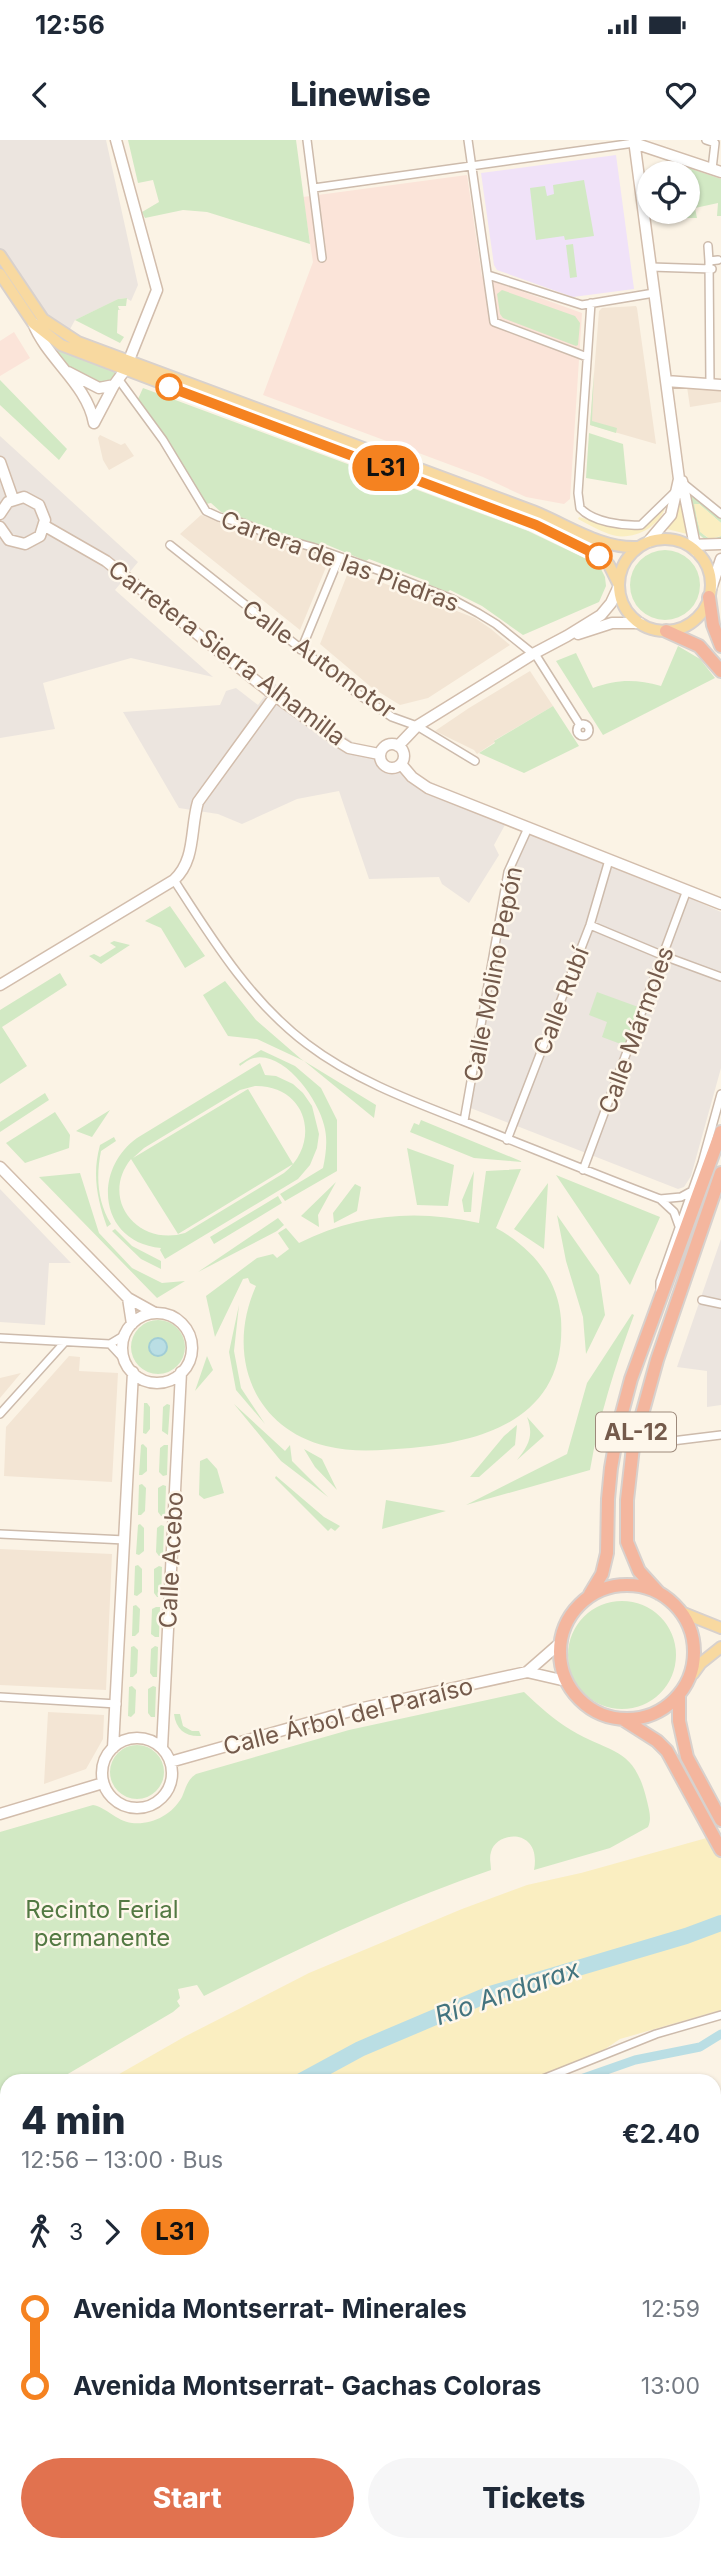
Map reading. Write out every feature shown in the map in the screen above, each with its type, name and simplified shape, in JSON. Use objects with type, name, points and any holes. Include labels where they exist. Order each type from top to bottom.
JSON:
[{"type":"highway","points":[[710,593],[713,625],[721,646]]},
{"type":"highway","points":[[666,631],[699,646],[721,670]]},
{"type":"highway","name":"AL-12","points":[[559,1644],[568,1620],[590,1594],[602,1574],[607,1553],[608,1494],[618,1428],[631,1379],[697,1189],[721,1132]]},
{"type":"highway","name":"AL-12","points":[[693,1674],[694,1642],[681,1612],[639,1571],[631,1554],[626,1532],[628,1492],[638,1424],[721,1173]]},
{"type":"highway","points":[[690,1268],[703,1245],[721,1199]]},
{"type":"highway","name":"AL-12","points":[[590,1594],[621,1585],[638,1586],[659,1593]]},
{"type":"highway","points":[[559,1644],[560,1664],[573,1693],[586,1705],[607,1716],[624,1720],[657,1741],[667,1752],[721,1850]]},
{"type":"highway","points":[[624,1720],[655,1713],[679,1697],[693,1674]]},
{"type":"highway","points":[[679,1697],[679,1721],[687,1757],[721,1820]]},
{"type":"main road","points":[[0,255],[30,302],[53,327],[122,374],[264,413],[533,511],[603,543],[620,547],[667,539],[693,547],[708,570],[710,593],[702,612],[693,621],[679,628],[666,631],[651,628],[640,623],[624,605],[611,568],[603,558],[545,529],[122,374],[61,345],[33,323],[0,274]]},
{"type":"main road","points":[[619,586],[624,564],[643,545]]},
{"type":"main road","points":[[681,1612],[721,1628]]},
{"type":"main road","points":[[693,1674],[701,1663],[721,1647]]},
{"type":"street","points":[[33,323],[42,342],[90,408],[94,423],[122,374],[157,290],[116,140]]},
{"type":"street","points":[[307,140],[323,258]]},
{"type":"street","points":[[468,140],[494,322],[587,357]]},
{"type":"street","points":[[314,188],[472,168],[634,141],[716,170],[715,143],[710,140]]},
{"type":"street","points":[[634,141],[681,485],[693,547],[721,544]]},
{"type":"street","points":[[708,246],[710,384]]},
{"type":"street","points":[[651,267],[710,267],[718,260]]},
{"type":"street","points":[[488,275],[582,304],[654,293]]},
{"type":"street","points":[[591,303],[578,493],[580,508],[596,519],[641,525],[681,485]]},
{"type":"street","points":[[62,368],[99,388],[122,374]]},
{"type":"street","name":"Carrera de las Piedras","points":[[122,374],[206,510],[219,517],[243,523],[452,599],[496,624],[537,657],[580,725]]},
{"type":"street","points":[[666,381],[721,385]]},
{"type":"street","points":[[0,462],[13,499]]},
{"type":"street","points":[[681,485],[721,514]]},
{"type":"street","points":[[643,545],[670,517],[681,485]]},
{"type":"street","points":[[0,514],[4,505],[13,499],[24,497],[35,501],[43,509],[45,526],[36,540],[25,544],[14,542],[1,531]]},
{"type":"street","name":"Carretera Sierra Alhamilla","points":[[45,526],[106,561],[275,696],[341,743],[357,750],[379,754]]},
{"type":"street","name":"Calle Automotor","points":[[170,545],[301,650],[392,717],[417,726],[475,761]]},
{"type":"street","points":[[301,650],[339,558]]},
{"type":"street","points":[[710,593],[721,559]]},
{"type":"street","points":[[398,746],[417,726],[604,612],[619,586]]},
{"type":"street","points":[[567,636],[612,623],[640,623]]},
{"type":"street","points":[[0,985],[183,872],[188,863],[198,802],[275,696]]},
{"type":"street","points":[[392,743],[398,746],[404,754],[401,764],[388,768],[382,764],[379,754],[385,745],[392,743]]},
{"type":"street","points":[[401,764],[412,777],[428,788],[721,904]]},
{"type":"street","name":"Calle Molino Pepón","points":[[464,1121],[508,872],[528,828]]},
{"type":"street","name":"Calle Rubí","points":[[507,1140],[590,925],[610,860]]},
{"type":"street","points":[[174,880],[215,943],[254,994],[307,1044],[341,1067],[388,1091],[660,1199],[674,1212],[681,1233]]},
{"type":"street","name":"Calle Mármoles","points":[[583,1170],[687,890]]},
{"type":"street","points":[[590,925],[721,977]]},
{"type":"street","points":[[660,1199],[681,1197],[697,1189],[721,1094]]},
{"type":"street","points":[[0,1167],[128,1298],[155,1313],[167,1315],[180,1322],[190,1334],[191,1357],[181,1372],[166,1381],[155,1382],[143,1380],[133,1372],[110,1344]]},
{"type":"street","points":[[128,1298],[132,1324]]},
{"type":"street","points":[[702,1300],[721,1304]]},
{"type":"street","points":[[0,1338],[110,1344],[125,1335],[132,1324],[155,1313]]},
{"type":"street","points":[[124,1358],[125,1335]]},
{"type":"street","points":[[0,1414],[64,1343]]},
{"type":"street","name":"Calle Acebo","points":[[113,1748],[133,1372]]},
{"type":"street","name":"Calle Acebo","points":[[162,1748],[181,1372]]},
{"type":"street","points":[[672,1441],[721,1435]]},
{"type":"street","points":[[0,1534],[125,1540]]},
{"type":"street","points":[[527,1672],[559,1644]]},
{"type":"street","points":[[527,1672],[566,1681]]},
{"type":"street","name":"Calle Árbol del Paraíso","points":[[170,1762],[354,1710],[527,1672]]},
{"type":"street","points":[[0,1697],[117,1704]]},
{"type":"street","points":[[138,1738],[149,1740],[162,1748],[170,1762],[172,1776],[169,1786],[156,1802],[146,1807],[125,1806],[108,1793],[103,1783],[104,1762],[113,1748],[124,1740],[138,1738]]},
{"type":"street","points":[[0,1814],[103,1783]]},
{"type":"street","points":[[556,2074],[656,2034],[721,2015]]},
{"type":"shaded area","points":[[0,140],[106,140],[138,285],[131,301],[126,298],[118,299],[75,320],[69,331],[54,323],[35,303],[0,248]]},
{"type":"shaded area","points":[[616,155],[634,289],[573,297],[497,270],[494,265],[481,173]]},
{"type":"shaded area","points":[[467,175],[482,277],[582,313],[570,499],[564,504],[526,497],[483,477],[263,395],[313,262],[303,197]]},
{"type":"shaded area","points":[[636,306],[656,444],[590,425],[599,311],[602,308]]},
{"type":"shaded area","points":[[14,332],[30,358],[0,376],[0,341]]},
{"type":"shaded area","points":[[687,387],[721,390],[721,402],[690,407]]},
{"type":"shaded area","points":[[100,435],[121,445],[125,443],[134,456],[109,470],[103,460],[98,438]]},
{"type":"shaded area","points":[[0,436],[138,562],[115,590],[213,677],[131,658],[43,683],[55,729],[0,738]]},
{"type":"shaded area","points":[[201,515],[327,556],[329,560],[300,630],[180,534]]},
{"type":"shaded area","points":[[349,570],[475,618],[510,645],[428,698],[400,705],[371,687],[320,644]]},
{"type":"shaded area","points":[[530,671],[553,706],[495,740],[477,754],[435,731],[469,708]]},
{"type":"shaded area","points":[[274,683],[358,746],[424,779],[721,912],[721,1068],[691,1176],[684,1187],[678,1189],[468,1107],[509,873],[528,833],[506,823],[494,845],[499,855],[469,903],[442,884],[439,877],[369,879],[339,791],[297,799],[242,824],[218,814],[179,808],[123,712],[220,705],[226,691],[236,688],[258,705]]},
{"type":"shaded area","points":[[0,1189],[71,1263],[49,1263],[45,1325],[0,1322]]},
{"type":"shaded area","points":[[721,1239],[721,1405],[707,1407],[707,1371],[677,1367]]},
{"type":"shaded area","points":[[69,1356],[80,1357],[79,1371],[118,1373],[112,1482],[4,1476],[6,1427]]},
{"type":"shaded area","points":[[21,1373],[0,1398],[0,1378]]},
{"type":"shaded area","points":[[0,1549],[112,1554],[106,1690],[0,1685]]},
{"type":"shaded area","points":[[48,1712],[104,1715],[103,1739],[86,1769],[44,1784]]},
{"type":"green space","points":[[128,140],[296,140],[310,244],[207,212],[183,210],[145,218],[142,212],[159,202],[153,180],[138,183]]},
{"type":"green space","points":[[700,172],[721,179],[721,216],[717,216],[718,203],[700,207]]},
{"type":"green space","points":[[584,180],[594,236],[536,240],[530,188],[545,186],[547,196],[554,194],[553,185]]},
{"type":"green space","points":[[573,244],[577,277],[570,278],[566,245]]},
{"type":"green space","points":[[502,290],[575,316],[580,323],[578,345],[503,318],[497,294]]},
{"type":"green space","points":[[127,298],[126,306],[118,306],[121,309],[118,310],[117,333],[124,337],[120,343],[75,320],[118,299]]},
{"type":"green space","points":[[46,340],[116,371],[114,379],[103,385],[70,369]]},
{"type":"green space","points":[[594,372],[592,421],[617,428],[616,433],[590,425]]},
{"type":"green space","points":[[0,380],[67,449],[59,460],[0,405]]},
{"type":"green space","points":[[143,388],[528,531],[599,565],[606,586],[599,602],[523,635],[482,606],[450,590],[448,592],[427,584],[427,581],[325,544],[313,544],[221,512],[211,503],[206,504],[163,433],[138,399]]},
{"type":"green space","points":[[589,433],[623,444],[627,485],[586,478]]},
{"type":"green space","points":[[690,494],[721,519],[721,523],[699,504],[695,504],[700,530],[708,537],[721,536],[721,540],[708,542],[696,532]]},
{"type":"green space","points":[[665,550],[690,560],[700,585],[690,610],[665,620],[640,610],[630,585],[640,560]]},
{"type":"green space","points":[[678,646],[700,659],[715,678],[603,735],[556,661],[576,653],[593,688],[627,681],[661,686]]},
{"type":"green space","points":[[553,706],[579,746],[524,773],[479,753],[495,743],[494,741]]},
{"type":"green space","points":[[170,906],[205,956],[185,968],[161,928],[145,921]]},
{"type":"green space","points":[[114,941],[130,945],[101,964],[89,956],[94,954],[100,957],[116,947],[110,943]]},
{"type":"green space","points":[[60,973],[67,985],[2,1027],[27,1066],[0,1084],[0,1010]]},
{"type":"green space","points":[[225,981],[256,1020],[304,1061],[257,1039],[228,1036],[203,995]]},
{"type":"green space","points":[[597,992],[641,1008],[626,1046],[602,1037],[607,1022],[589,1015]]},
{"type":"green space","points":[[261,1050],[295,1066],[321,1088],[337,1120],[337,1171],[285,1201],[280,1194],[323,1168],[325,1130],[315,1103],[288,1069],[265,1058],[252,1059],[240,1066],[239,1064]]},
{"type":"green space","points":[[304,1061],[376,1105],[374,1118]]},
{"type":"green space","points":[[260,1063],[265,1075],[276,1076],[293,1084],[303,1093],[312,1106],[319,1134],[310,1165],[298,1179],[165,1259],[161,1248],[141,1243],[125,1233],[114,1220],[109,1204],[108,1186],[113,1168],[122,1152],[137,1138]],"holes":[[[255,1086],[273,1088],[287,1095],[297,1105],[303,1118],[303,1146],[293,1164],[248,1089],[133,1158],[144,1148],[240,1090]],[[131,1159],[178,1234],[152,1233],[139,1226],[128,1216],[122,1204],[119,1189],[122,1174]],[[292,1165],[284,1173],[185,1233],[178,1234]]]},
{"type":"green space","points":[[45,1093],[49,1100],[0,1132],[0,1122]]},
{"type":"green space","points":[[110,1110],[92,1137],[76,1131]]},
{"type":"green space","points":[[55,1112],[70,1135],[69,1148],[25,1163],[6,1143]]},
{"type":"green space","points":[[421,1120],[523,1162],[474,1158],[410,1132],[414,1123],[419,1125]]},
{"type":"green space","points":[[114,1137],[116,1141],[101,1151],[98,1170],[100,1197],[111,1224],[107,1227],[98,1196],[96,1166],[100,1145]]},
{"type":"green space","points":[[407,1148],[454,1165],[448,1206],[417,1205]]},
{"type":"green space","points":[[521,1169],[496,1228],[520,1244],[540,1265],[554,1290],[561,1319],[560,1352],[551,1379],[537,1400],[518,1417],[495,1429],[469,1438],[411,1448],[336,1448],[300,1436],[279,1422],[263,1405],[252,1384],[245,1361],[247,1311],[256,1286],[250,1283],[248,1278],[243,1279],[215,1337],[206,1296],[257,1258],[273,1254],[277,1258],[289,1249],[278,1233],[286,1228],[299,1243],[343,1226],[387,1217],[432,1216],[479,1223],[486,1171]]},
{"type":"green space","points":[[474,1171],[471,1212],[464,1212],[462,1200]]},
{"type":"green space","points":[[80,1173],[99,1233],[132,1268],[162,1283],[185,1281],[157,1298],[39,1177]]},
{"type":"green space","points":[[556,1175],[660,1217],[630,1285]]},
{"type":"green space","points":[[336,1182],[318,1215],[319,1227],[301,1216]]},
{"type":"green space","points":[[548,1183],[544,1249],[514,1229]]},
{"type":"green space","points":[[355,1184],[361,1187],[357,1211],[334,1223],[333,1213]]},
{"type":"green space","points":[[278,1196],[282,1203],[214,1244],[210,1237]]},
{"type":"green space","points":[[557,1215],[599,1275],[605,1315],[586,1354],[583,1317],[566,1261]]},
{"type":"green space","points":[[278,1218],[284,1225],[277,1231],[198,1272]]},
{"type":"green space","points":[[115,1229],[132,1246],[161,1261],[161,1269],[141,1259],[112,1231]]},
{"type":"green space","points":[[239,1305],[234,1351],[241,1388],[265,1424],[236,1390],[229,1352]]},
{"type":"green space","points":[[632,1314],[634,1315],[603,1411],[590,1470],[466,1505],[567,1454],[587,1383]]},
{"type":"green space","points":[[158,1320],[177,1328],[185,1347],[177,1366],[158,1374],[139,1366],[131,1347],[139,1328]]},
{"type":"green space","points":[[207,1356],[213,1370],[195,1391]]},
{"type":"green space","points":[[144,1403],[150,1407],[150,1429],[146,1434],[143,1433]]},
{"type":"green space","points":[[234,1404],[285,1451],[290,1445],[292,1461],[328,1497],[281,1461]]},
{"type":"green space","points":[[170,1405],[168,1435],[162,1431],[163,1407]]},
{"type":"green space","points":[[527,1417],[544,1436],[517,1460],[529,1440]]},
{"type":"green space","points":[[517,1425],[515,1445],[479,1477],[470,1477],[504,1436]]},
{"type":"green space","points":[[141,1445],[147,1448],[147,1471],[139,1475]]},
{"type":"green space","points":[[168,1445],[167,1475],[163,1476],[159,1472],[160,1448]]},
{"type":"green space","points":[[304,1449],[322,1459],[337,1490],[315,1467]]},
{"type":"green space","points":[[207,1458],[217,1469],[224,1493],[204,1499],[199,1495],[200,1461]]},
{"type":"green space","points":[[276,1476],[324,1517],[340,1526],[335,1531],[331,1528],[328,1531],[275,1478]]},
{"type":"green space","points":[[142,1484],[146,1488],[145,1511],[138,1515],[139,1485]]},
{"type":"green space","points":[[166,1486],[165,1516],[161,1516],[158,1512],[158,1488]]},
{"type":"green space","points":[[386,1500],[446,1511],[382,1529]]},
{"type":"green space","points":[[140,1524],[144,1528],[144,1551],[139,1555],[136,1554]]},
{"type":"green space","points":[[164,1526],[163,1556],[159,1556],[156,1552],[157,1528]]},
{"type":"green space","points":[[138,1565],[142,1569],[142,1592],[137,1596],[134,1595],[135,1566]]},
{"type":"green space","points":[[162,1567],[161,1597],[157,1597],[154,1593],[154,1569]]},
{"type":"green space","points":[[622,1601],[643,1605],[661,1616],[672,1634],[676,1655],[672,1676],[661,1694],[643,1705],[622,1709],[601,1705],[583,1694],[572,1676],[568,1655],[572,1634],[583,1616],[601,1605]]},
{"type":"green space","points":[[136,1605],[140,1609],[139,1632],[132,1636],[133,1606]]},
{"type":"green space","points":[[160,1607],[159,1637],[151,1634],[152,1609]]},
{"type":"green space","points":[[134,1646],[138,1650],[137,1673],[130,1677],[131,1647]]},
{"type":"green space","points":[[158,1647],[157,1677],[153,1677],[150,1673],[151,1649]]},
{"type":"green space","points":[[132,1686],[136,1690],[135,1713],[131,1717],[128,1716],[129,1687]]},
{"type":"green space","points":[[156,1687],[155,1717],[151,1717],[148,1713],[148,1689]]},
{"type":"green space","name":"Recinto Ferial permanente","points":[[524,1692],[565,1726],[620,1754],[628,1761],[642,1783],[650,1821],[648,1827],[610,1848],[534,1870],[535,1856],[525,1840],[509,1837],[501,1840],[491,1852],[491,1870],[417,1897],[345,1928],[204,1996],[197,1985],[178,1989],[180,1998],[177,2001],[180,2006],[173,2012],[68,2074],[0,2074],[0,1832],[93,1805],[126,1822],[139,1823],[161,1818],[178,1803],[196,1774],[349,1730]]},
{"type":"green space","points":[[174,1714],[180,1714],[183,1726],[199,1731],[201,1736],[183,1731]]},
{"type":"green space","points":[[137,1745],[156,1753],[164,1772],[156,1791],[137,1799],[118,1791],[110,1772],[118,1753]]},
{"type":"sand","points":[[681,495],[687,534],[667,529],[675,517]]},
{"type":"sand","points":[[694,504],[699,504],[721,523],[721,536],[710,539],[700,532]]},
{"type":"sand","points":[[665,508],[650,528],[634,535],[609,534],[578,519],[579,517],[607,524],[644,528]]},
{"type":"sand","points":[[721,1834],[721,2010],[620,2039],[599,2053],[544,2074],[119,2074],[184,2037],[309,1973],[527,1885],[581,1873]]},
{"type":"water","points":[[158,1338],[164,1341],[167,1347],[164,1353],[158,1356],[152,1353],[149,1347],[152,1341]]},
{"type":"waterway","name":"Río Andarax","points":[[314,2074],[360,2049],[487,1995],[686,1936],[721,1923]]},
{"type":"waterway","points":[[595,2074],[635,2060],[700,2047],[721,2034]]},
{"type":"bus line","name":"L31","points":[[169,387],[536,525],[599,556]]}]
